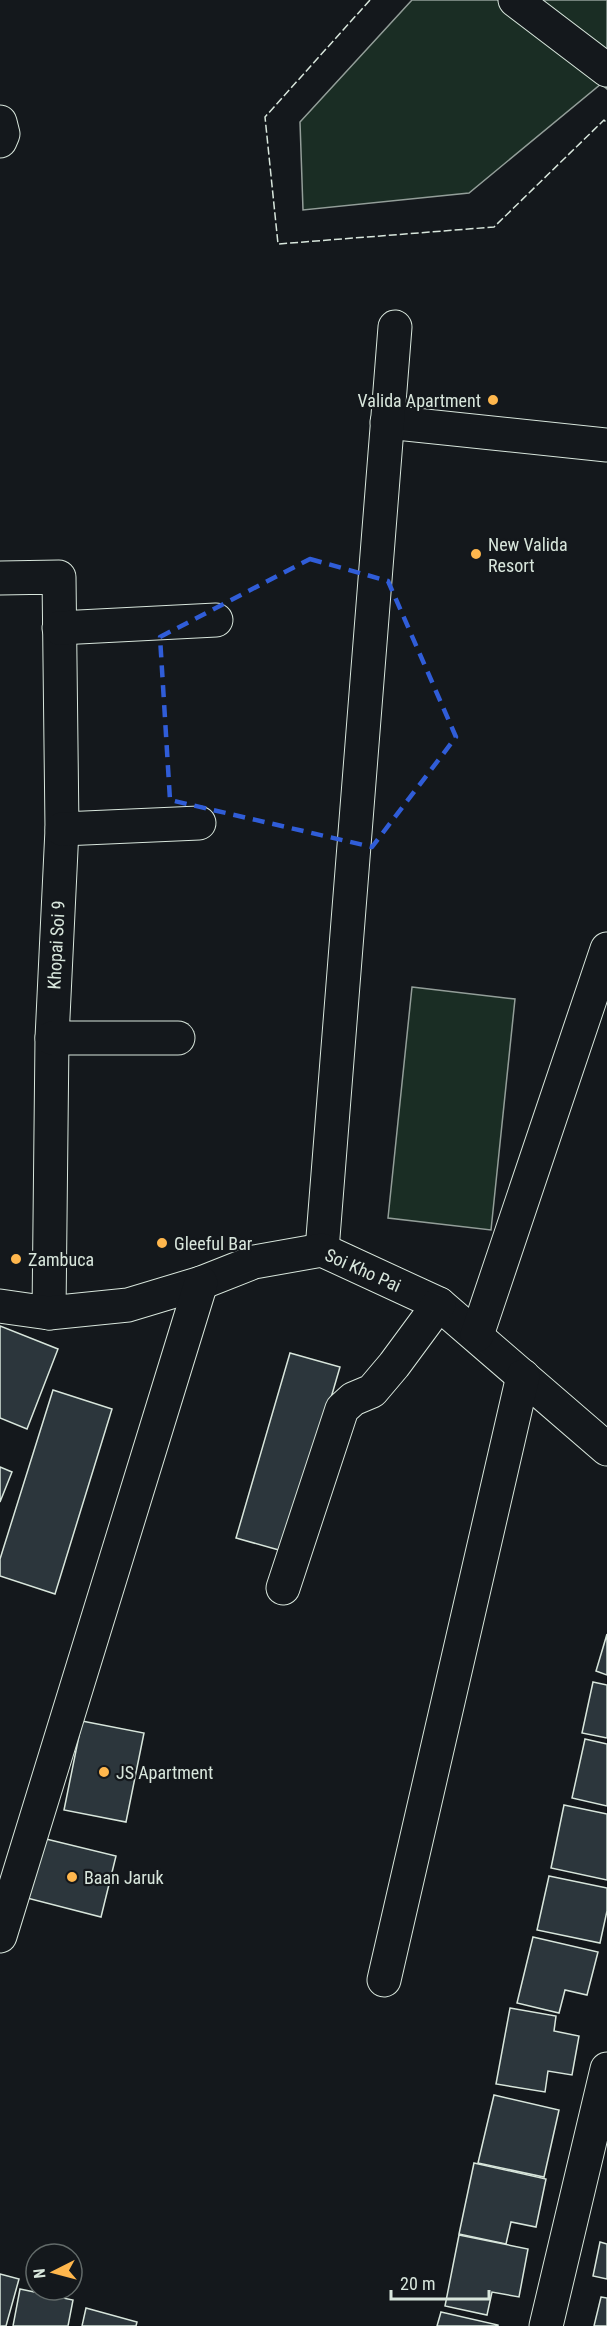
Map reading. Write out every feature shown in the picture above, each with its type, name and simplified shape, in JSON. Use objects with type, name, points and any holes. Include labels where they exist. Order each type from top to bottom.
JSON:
[{"type":"street","points":[[515,0],[607,70]]},
{"type":"street","points":[[0,122],[3,134],[0,141]]},
{"type":"street","points":[[322,1250],[395,327]]},
{"type":"street","points":[[387,422],[607,445]]},
{"type":"street","name":"Khopai Soi 9","points":[[0,578],[59,577],[62,829],[52,1038],[49,1313]]},
{"type":"street","points":[[59,628],[216,620]]},
{"type":"street","points":[[62,829],[199,823]]},
{"type":"street","points":[[477,1335],[607,949]]},
{"type":"street","points":[[52,1038],[178,1038]]},
{"type":"street","name":"Soi Kho Pai","points":[[0,1305],[49,1313],[128,1305],[201,1283],[254,1262],[322,1250],[440,1304],[607,1449]]},
{"type":"street","points":[[0,1936],[201,1283]]},
{"type":"street","points":[[283,1588],[342,1409],[353,1398],[372,1391],[440,1304]]},
{"type":"street","points":[[384,1980],[523,1376]]},
{"type":"street","points":[[546,2326],[607,2069]]},
{"type":"highlighted area","points":[[310,559],[388,581],[456,737],[372,847],[170,800],[160,637]]},
{"type":"green space","points":[[412,0],[607,0],[607,89],[601,84],[469,193],[303,210],[300,122]]},
{"type":"green space","points":[[412,987],[515,999],[491,1230],[388,1218]]},
{"type":"building","points":[[0,1326],[58,1349],[27,1429],[0,1418]]},
{"type":"building","points":[[290,1353],[340,1367],[286,1552],[236,1538]]},
{"type":"building","points":[[53,1390],[112,1409],[55,1594],[0,1576],[0,1559]]},
{"type":"building","points":[[0,1467],[12,1472],[0,1502]]},
{"type":"building","points":[[607,1634],[607,1675],[596,1671]]},
{"type":"building","points":[[593,1682],[607,1685],[607,1738],[582,1733]]},
{"type":"building","name":"JS Apartment","points":[[82,1721],[144,1733],[126,1822],[64,1810]]},
{"type":"building","points":[[585,1739],[607,1744],[607,1806],[572,1798]]},
{"type":"building","points":[[564,1805],[607,1814],[607,1880],[551,1868]]},
{"type":"building","name":"Baan Jaruk","points":[[42,1838],[116,1856],[101,1917],[27,1898]]},
{"type":"building","points":[[549,1876],[607,1888],[607,1911],[600,1943],[537,1930]]},
{"type":"building","points":[[533,1937],[598,1952],[587,1995],[565,1990],[559,2013],[517,2003]]},
{"type":"building","points":[[510,2008],[556,2016],[554,2031],[579,2036],[572,2075],[548,2071],[545,2092],[496,2084]]},
{"type":"building","points":[[494,2095],[559,2110],[544,2177],[478,2163]]},
{"type":"building","points":[[474,2163],[546,2179],[536,2227],[511,2222],[506,2244],[459,2234]]},
{"type":"building","points":[[459,2235],[528,2249],[519,2297],[492,2292],[487,2315],[445,2306]]},
{"type":"building","points":[[600,2242],[607,2244],[607,2279],[593,2276]]},
{"type":"building","points":[[0,2274],[19,2279],[6,2326],[0,2326]]},
{"type":"building","points":[[20,2289],[24,2290],[24,2302],[73,2302],[68,2326],[13,2326]]},
{"type":"building","points":[[601,2297],[607,2298],[607,2326],[594,2326]]},
{"type":"building","points":[[86,2308],[137,2322],[136,2326],[82,2326]]},
{"type":"building","points":[[441,2312],[498,2325],[498,2326],[437,2326]]},
{"type":"fence","points":[[370,0],[265,117],[278,244],[494,227],[604,120],[607,123]]},
{"type":"place","name":"Valida Apartment","points":[[493,400]]},
{"type":"place","name":"New Valida Resort","points":[[476,554]]},
{"type":"place","name":"Gleeful Bar","points":[[162,1243]]},
{"type":"place","name":"Zambuca","points":[[16,1259]]},
{"type":"place","name":"JS Apartment","points":[[104,1772]]},
{"type":"place","name":"Baan Jaruk","points":[[72,1877]]}]
